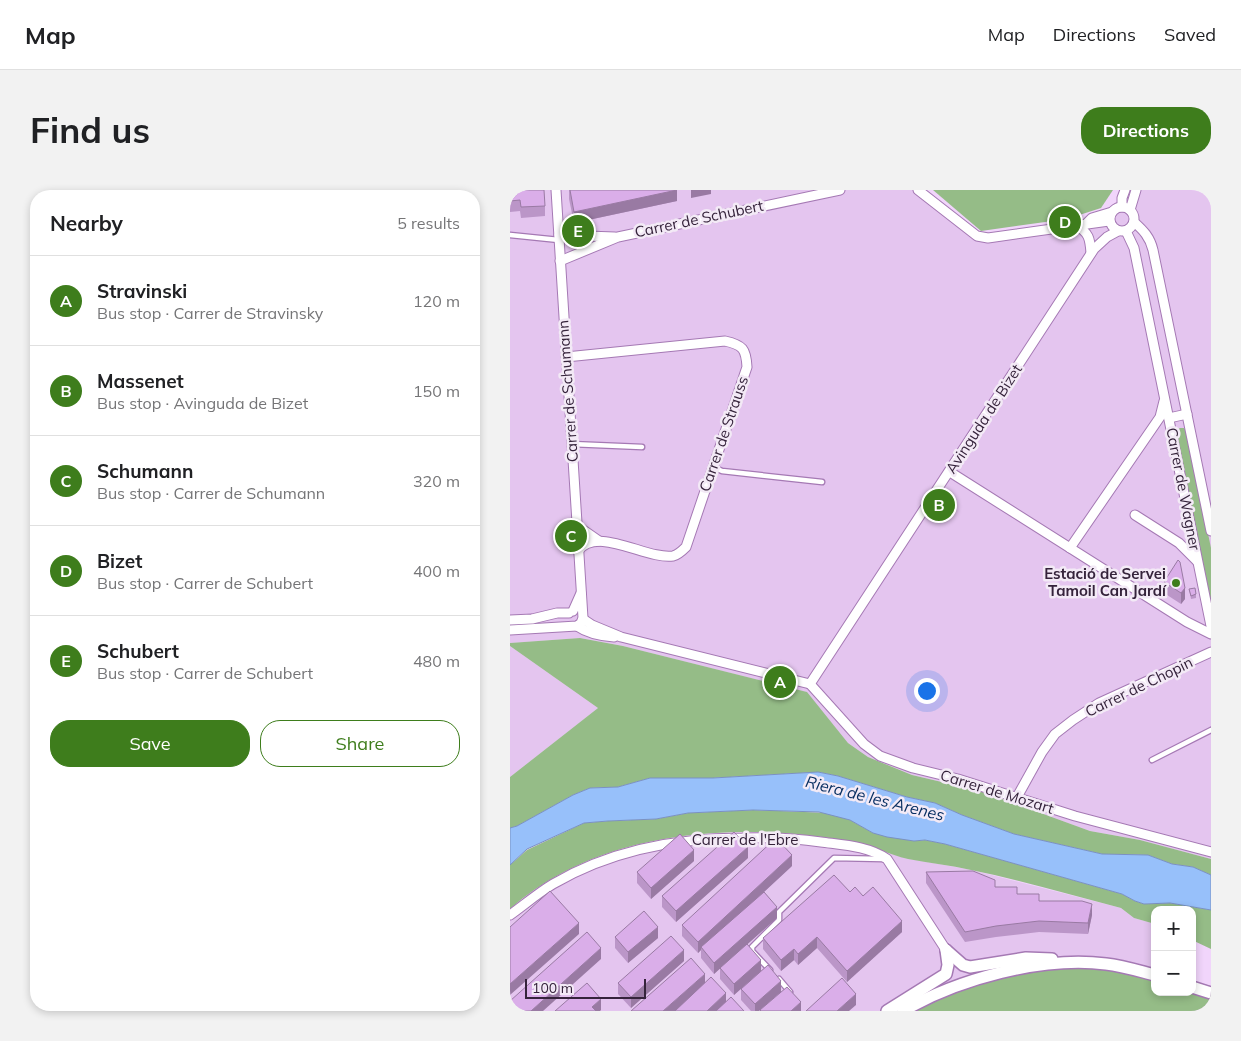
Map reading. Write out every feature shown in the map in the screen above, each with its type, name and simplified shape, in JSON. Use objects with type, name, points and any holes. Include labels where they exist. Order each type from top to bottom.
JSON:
[{"type":"main road","points":[[946,950],[963,965],[970,968],[1026,958],[1111,965],[1151,974]]},
{"type":"main road","points":[[887,1011],[946,974],[948,964],[946,950]]},
{"type":"main road","points":[[903,1011],[932,996],[970,982],[1025,968],[1075,962]]},
{"type":"main road","points":[[1196,988],[1211,993]]},
{"type":"street","name":"Carrer de Schumann","points":[[556,190],[581,593],[579,621]]},
{"type":"street","name":"Carrer de Schubert","points":[[560,261],[618,237],[840,190]]},
{"type":"street","points":[[918,190],[977,236],[988,238],[1076,226],[1086,224],[1092,218],[1110,219],[1126,208],[1136,190]]},
{"type":"street","points":[[1110,219],[1114,229],[1122,231],[1132,226],[1134,222],[1132,213],[1126,208],[1122,198],[1125,190]]},
{"type":"street","name":"Avinguda de Bizet","points":[[1093,251],[1110,219]]},
{"type":"street","name":"Carrer de Wagner","points":[[1134,222],[1151,241],[1211,531]]},
{"type":"street","points":[[1076,226],[1085,230],[1093,251]]},
{"type":"street","name":"Avinguda de Bizet","points":[[810,684],[1093,251],[1107,237],[1122,231]]},
{"type":"street","name":"Carrer de Wagner","points":[[1122,231],[1134,248],[1210,621]]},
{"type":"street","name":"Carrer de Schubert","points":[[559,238],[618,237]]},
{"type":"street","name":"Carrer de Strauss","points":[[566,357],[725,341],[738,344],[744,349],[747,367],[686,548],[679,554],[665,556],[599,541],[576,525]]},
{"type":"street","points":[[1070,548],[1160,417],[1165,398],[1182,393]]},
{"type":"street","name":"Carrer de Wagner","points":[[1169,418],[1187,414]]},
{"type":"street","points":[[950,472],[1187,622],[1211,634]]},
{"type":"street","points":[[1135,515],[1179,543],[1197,560]]},
{"type":"street","points":[[578,551],[582,545],[599,541]]},
{"type":"street","points":[[579,621],[568,623],[567,619],[581,593]]},
{"type":"street","points":[[510,620],[532,619],[557,613],[578,611],[579,621]]},
{"type":"street","points":[[510,630],[579,621],[621,637],[810,684]]},
{"type":"street","name":"Carrer de Chopin","points":[[1017,797],[1042,752],[1055,734],[1073,720],[1098,703],[1211,652]]},
{"type":"street","name":"Carrer de Mozart","points":[[810,684],[864,744],[880,756],[1075,816],[1211,852]]},
{"type":"street","name":"Carrer de l'Ebre","points":[[510,915],[552,885],[575,872],[636,850],[669,842],[697,839],[771,837],[800,839],[867,849],[887,859]]},
{"type":"street","points":[[887,859],[946,950]]},
{"type":"lane","points":[[510,235],[559,238]]},
{"type":"lane","points":[[571,444],[642,447]]},
{"type":"lane","points":[[713,467],[731,472],[822,482]]},
{"type":"lane","points":[[1152,760],[1211,730]]},
{"type":"lane","points":[[795,998],[752,951],[752,947],[779,920],[780,912],[834,858],[887,859]]},
{"type":"shaded area","points":[[510,190],[815,190],[816,194],[836,190],[918,190],[977,236],[1112,221],[1132,190],[1211,190],[1211,859],[1140,840],[1090,831],[980,791],[912,775],[868,757],[848,743],[806,692],[623,646],[580,638],[510,643]]},
{"type":"shaded area","points":[[510,646],[598,708],[510,777]]},
{"type":"shaded area","points":[[766,832],[799,833],[856,842],[883,849],[905,858],[972,870],[1121,908],[1134,918],[1151,923],[1151,971],[1025,968],[903,1011],[510,1011],[510,910],[528,893],[554,878],[616,850],[691,836]]},
{"type":"green space","points":[[933,190],[1113,190],[1101,208],[1067,219],[981,231]]},
{"type":"green space","points":[[1184,428],[1187,432],[1211,548],[1211,609],[1175,431]]},
{"type":"green space","points":[[580,638],[623,646],[807,692],[848,743],[868,757],[912,775],[980,791],[1090,831],[1140,840],[1211,859],[1211,875],[1193,867],[1172,864],[1148,855],[1102,854],[1014,834],[935,803],[818,772],[713,778],[650,778],[618,787],[590,788],[510,828],[510,777],[598,708],[510,646],[510,643]]},
{"type":"green space","points":[[753,810],[829,813],[850,820],[873,833],[914,841],[925,840],[945,844],[1122,894],[1144,904],[1170,903],[1188,906],[1151,906],[1151,923],[1134,918],[1121,908],[990,874],[908,859],[861,843],[765,832],[719,833],[673,838],[628,847],[586,862],[546,882],[510,909],[510,865],[527,850],[584,823],[656,819],[688,813]]},
{"type":"green space","points":[[1196,907],[1211,910],[1211,949],[1196,942]]},
{"type":"green space","points":[[1073,967],[1151,971],[1151,996],[1196,996],[1196,982],[1211,986],[1211,1011],[915,1011],[972,987],[1012,976]]},
{"type":"water","name":"Riera de les Arenes","points":[[818,772],[935,803],[1014,834],[1102,854],[1148,855],[1172,864],[1193,867],[1211,875],[1211,910],[1170,903],[1144,904],[1122,894],[945,844],[925,840],[914,841],[887,837],[873,833],[850,820],[819,812],[753,810],[688,813],[656,819],[584,823],[527,849],[510,865],[510,828],[573,795],[590,788],[618,787],[650,778],[713,778]]},
{"type":"building","points":[[510,190],[544,190],[545,206],[521,207],[520,200],[510,201]]},
{"type":"building","points":[[570,190],[677,190],[574,212]]},
{"type":"building","points":[[1178,560],[1185,588],[1181,593],[1164,582]]},
{"type":"building","points":[[1195,588],[1196,594],[1191,596],[1189,589]]},
{"type":"building","points":[[734,832],[748,847],[676,911],[662,896]]},
{"type":"building","points":[[680,834],[694,850],[651,888],[637,872]]},
{"type":"building","points":[[776,838],[792,855],[698,942],[682,925]]},
{"type":"building","points":[[973,871],[995,880],[995,887],[1017,887],[1017,894],[1039,894],[1039,901],[1082,901],[1092,904],[1088,923],[1039,921],[965,932],[926,872]]},
{"type":"building","points":[[834,875],[850,892],[855,887],[863,896],[873,887],[902,921],[847,971],[817,937],[798,954],[794,949],[781,960],[763,938]]},
{"type":"building","points":[[550,891],[579,923],[510,984],[510,927]]},
{"type":"building","points":[[764,892],[777,907],[714,963],[701,947]]},
{"type":"building","points":[[644,911],[658,927],[628,952],[615,937]]},
{"type":"building","points":[[587,932],[601,948],[531,1011],[510,1011],[510,1001]]},
{"type":"building","points":[[671,936],[684,950],[631,997],[618,983]]},
{"type":"building","points":[[747,944],[761,960],[734,984],[720,968]]},
{"type":"building","points":[[691,958],[705,974],[663,1011],[631,1011]]},
{"type":"building","points":[[768,965],[781,981],[755,1004],[741,989]]},
{"type":"building","points":[[711,977],[726,993],[707,1011],[675,1011]]},
{"type":"building","points":[[842,978],[856,994],[837,1011],[806,1011]]},
{"type":"building","points":[[587,983],[601,999],[592,1007],[596,1011],[555,1011]]},
{"type":"building","points":[[787,987],[801,1002],[791,1011],[760,1010]]},
{"type":"building","points":[[731,997],[744,1011],[716,1011]]},
{"type":"place","name":"Bizet","points":[[1065,222]]},
{"type":"place","name":"Schubert","points":[[578,231]]},
{"type":"place","name":"Massenet","points":[[939,505]]},
{"type":"place","name":"Schumann","points":[[571,536]]},
{"type":"place","name":"Estació de Servei Tamoil Can Jardí","points":[[1176,583]]},
{"type":"place","name":"Stravinski","points":[[780,682]]}]
